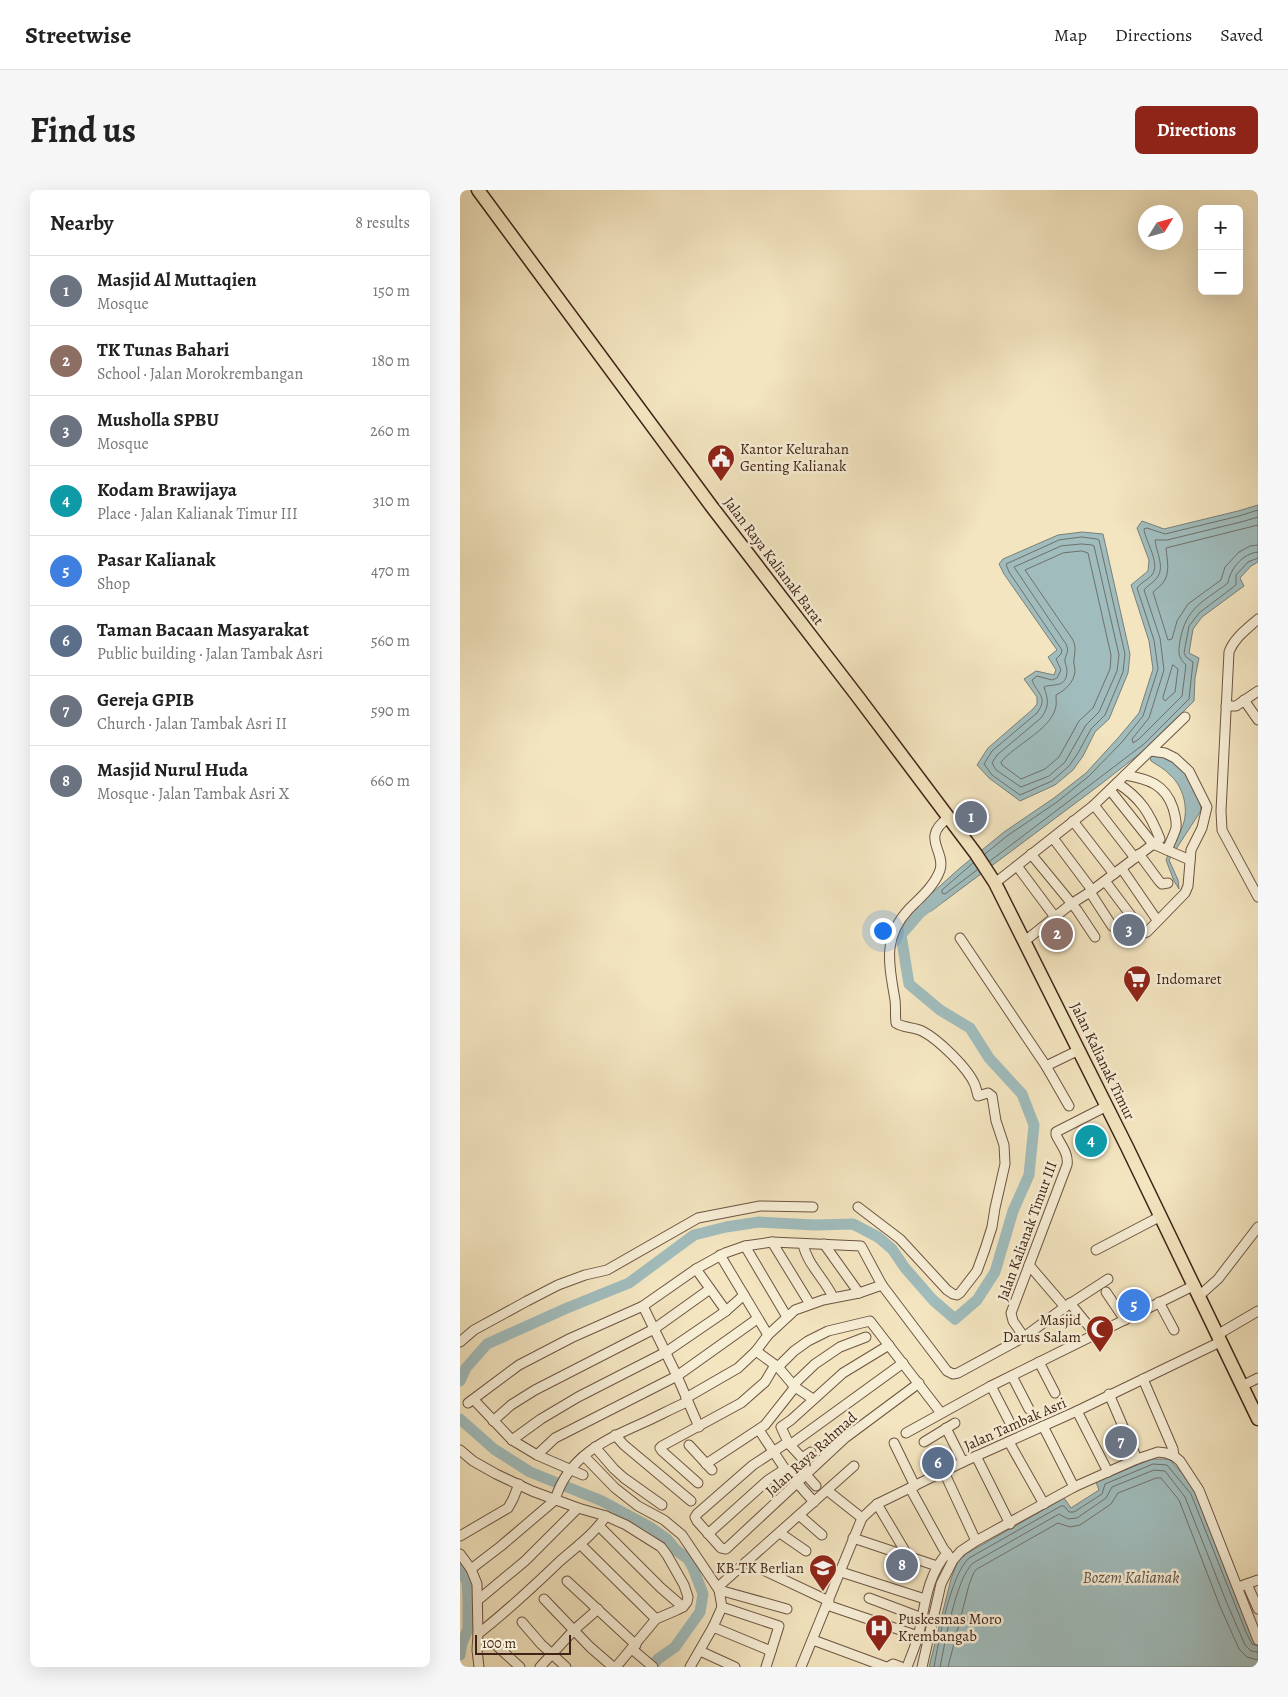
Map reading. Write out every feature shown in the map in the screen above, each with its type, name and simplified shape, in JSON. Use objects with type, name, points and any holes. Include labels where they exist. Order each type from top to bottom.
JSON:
[{"type":"highway","name":"Jalan Raya Kalianak Barat","points":[[478,190],[712,507],[976,854]]},
{"type":"highway","name":"Jalan Kalianak Timur","points":[[976,854],[993,880],[1025,940],[1197,1290],[1218,1338],[1258,1419]]},
{"type":"street","points":[[1256,624],[1235,641],[1229,652],[1221,811],[1222,830],[1258,897]]},
{"type":"street","points":[[1226,706],[1236,706],[1258,691]]},
{"type":"street","points":[[1244,700],[1258,720]]},
{"type":"street","points":[[993,880],[1017,866],[1094,805],[1185,717]]},
{"type":"street","points":[[1105,882],[1145,933],[1185,893],[1188,886],[1191,850],[1202,828],[1207,807],[1189,771],[1175,758],[1165,753],[1151,751]]},
{"type":"street","points":[[1125,775],[1142,778],[1155,784],[1169,796],[1176,820],[1171,852]]},
{"type":"street","points":[[1114,786],[1153,844],[1190,860]]},
{"type":"street","points":[[1025,940],[1071,904],[1105,882],[1160,840],[1154,822],[1137,798],[1114,786]]},
{"type":"street","points":[[1094,805],[1159,882],[1162,884],[1168,883]]},
{"type":"street","points":[[858,1207],[900,1239],[938,1282],[953,1294],[957,1295],[977,1271],[992,1227],[1005,1164],[1004,1145],[996,1121],[992,1096],[988,1093],[978,1096],[974,1083],[961,1066],[946,1048],[932,1037],[922,1031],[896,1023],[889,962],[891,937],[902,918],[933,882],[941,869],[935,836],[937,828],[948,818]]},
{"type":"street","points":[[1073,821],[1157,920]]},
{"type":"street","points":[[1052,838],[1091,891],[1112,926]]},
{"type":"street","points":[[1031,854],[1071,904],[1078,910],[1095,937]]},
{"type":"street","points":[[1017,866],[1055,917]]},
{"type":"street","points":[[960,938],[1046,1066],[1069,1106]]},
{"type":"street","points":[[1046,1066],[1079,1050]]},
{"type":"street","name":"Jalan Kalianak Timur III","points":[[1024,1337],[1013,1321],[1011,1313],[1067,1166],[1068,1160],[1056,1132],[1107,1106]]},
{"type":"street","points":[[460,1342],[474,1330],[526,1301],[585,1275],[607,1270],[698,1218],[760,1206],[813,1207]]},
{"type":"street","points":[[1096,1250],[1161,1216]]},
{"type":"street","points":[[906,1433],[991,1386],[1160,1302],[1197,1290],[1218,1279],[1258,1227]]},
{"type":"street","points":[[772,1242],[810,1304]]},
{"type":"street","points":[[583,1475],[537,1455],[512,1440],[471,1402],[519,1365],[572,1338],[643,1306],[720,1255],[745,1246],[772,1242],[861,1246],[882,1285],[950,1373],[958,1373],[1024,1337],[1067,1305],[1108,1279]]},
{"type":"street","points":[[803,1244],[806,1255],[827,1284],[833,1297]]},
{"type":"street","points":[[824,1244],[859,1293]]},
{"type":"street","points":[[745,1246],[787,1317]]},
{"type":"street","points":[[720,1255],[768,1335]]},
{"type":"street","points":[[1028,1265],[1096,1335]]},
{"type":"street","points":[[696,1270],[726,1310]]},
{"type":"street","points":[[471,1569],[555,1500],[560,1486],[570,1469],[595,1447],[615,1434],[687,1400],[738,1368],[756,1351],[768,1335],[801,1307],[833,1297],[859,1293],[882,1285]]},
{"type":"street","points":[[492,1421],[511,1405],[535,1390],[654,1329],[710,1289]]},
{"type":"street","points":[[1106,1292],[1125,1320]]},
{"type":"street","points":[[512,1440],[541,1418],[666,1352],[744,1295]]},
{"type":"street","points":[[1160,1302],[1174,1330]]},
{"type":"street","points":[[643,1306],[666,1352],[699,1427]]},
{"type":"street","name":"Jalan Tambak Asri","points":[[801,1667],[862,1518],[877,1504],[1143,1379],[1218,1338],[1258,1311]]},
{"type":"street","points":[[537,1455],[555,1438],[677,1376],[757,1318]]},
{"type":"street","points":[[698,1483],[660,1448],[741,1403],[765,1382],[776,1366],[794,1351],[808,1341],[828,1331],[870,1321],[941,1412]]},
{"type":"street","points":[[689,1445],[709,1467],[765,1425],[794,1386],[815,1364],[840,1347],[866,1337]]},
{"type":"street","points":[[811,1452],[802,1458],[789,1443],[781,1427],[843,1373],[889,1344]]},
{"type":"street","points":[[756,1351],[776,1366],[794,1386],[813,1399]]},
{"type":"street","points":[[1039,1362],[1055,1393]]},
{"type":"street","points":[[785,1468],[768,1480],[708,1534],[694,1517],[753,1465],[789,1443],[903,1363]]},
{"type":"street","points":[[1012,1376],[1029,1409]]},
{"type":"street","points":[[1242,1386],[1258,1378]]},
{"type":"street","points":[[1143,1379],[1173,1449],[1174,1456]]},
{"type":"street","name":"Jalan Raya Rahmad","points":[[708,1534],[724,1550],[798,1482],[803,1471],[918,1383]]},
{"type":"street","points":[[991,1386],[1009,1421]]},
{"type":"street","points":[[1109,1394],[1138,1459]]},
{"type":"street","points":[[1077,1411],[1108,1472]]},
{"type":"street","points":[[924,1442],[955,1422]]},
{"type":"street","points":[[1043,1426],[1074,1487]]},
{"type":"street","points":[[946,1428],[963,1462]]},
{"type":"street","points":[[758,1430],[785,1468],[814,1502]]},
{"type":"street","points":[[615,1434],[624,1445],[691,1501]]},
{"type":"street","points":[[1009,1442],[1044,1504]]},
{"type":"street","points":[[894,1443],[912,1487],[950,1556],[941,1584],[922,1667]]},
{"type":"street","points":[[595,1447],[614,1470],[662,1505]]},
{"type":"street","points":[[460,1450],[496,1474],[555,1500],[606,1516],[626,1525],[661,1547],[688,1597],[683,1607],[656,1619],[615,1667],[574,1630],[544,1599]]},
{"type":"street","points":[[907,1667],[918,1636],[925,1599],[936,1566],[976,1541],[1010,1524],[1074,1487],[1158,1452],[1174,1456],[1186,1468],[1200,1490],[1236,1588],[1258,1640]]},
{"type":"street","points":[[584,1456],[615,1488],[638,1506],[664,1520],[682,1535],[718,1589],[722,1607],[690,1667]]},
{"type":"street","points":[[976,1456],[1010,1524]]},
{"type":"street","points":[[718,1589],[854,1466]]},
{"type":"street","points":[[803,1471],[816,1486]]},
{"type":"street","points":[[944,1472],[976,1541]]},
{"type":"street","points":[[460,1536],[508,1508],[514,1499],[519,1484]]},
{"type":"street","points":[[828,1491],[862,1518]]},
{"type":"street","points":[[877,1504],[908,1556]]},
{"type":"street","points":[[478,1600],[525,1561],[578,1508]]},
{"type":"street","points":[[799,1515],[822,1535]]},
{"type":"street","points":[[478,1634],[506,1612],[580,1544],[599,1526],[606,1516]]},
{"type":"street","points":[[599,1526],[661,1588],[683,1607]]},
{"type":"street","points":[[780,1533],[806,1551]]},
{"type":"street","points":[[853,1538],[936,1566]]},
{"type":"street","points":[[580,1544],[656,1619]]},
{"type":"street","points":[[460,1554],[471,1569],[477,1584],[477,1650],[479,1667]]},
{"type":"street","points":[[746,1562],[828,1603],[918,1636]]},
{"type":"street","points":[[841,1572],[925,1599]]},
{"type":"street","points":[[1236,1588],[1258,1580]]},
{"type":"street","points":[[567,1581],[598,1609],[652,1666]]},
{"type":"street","points":[[1247,1584],[1258,1609]]},
{"type":"street","points":[[718,1589],[788,1609]]},
{"type":"street","points":[[869,1598],[922,1618]]},
{"type":"street","points":[[722,1607],[779,1626],[769,1666]]},
{"type":"street","points":[[540,1667],[574,1630],[598,1609]]},
{"type":"street","points":[[522,1622],[566,1667]]},
{"type":"street","points":[[713,1627],[771,1652]]},
{"type":"street","points":[[813,1640],[870,1664],[887,1667],[893,1664],[901,1667]]},
{"type":"street","points":[[498,1647],[520,1667]]},
{"type":"street","points":[[700,1650],[735,1667]]},
{"type":"water","points":[[1258,505],[1258,562],[1251,566],[1240,578],[1244,586],[1202,617],[1193,629],[1189,653],[1199,658],[1195,678],[1194,701],[1147,748],[930,912],[921,903],[1004,832],[1054,798],[1086,773],[1139,713],[1153,669],[1149,641],[1131,585],[1148,571],[1149,560],[1137,528],[1142,521],[1164,529]]},
{"type":"water","points":[[1082,532],[1103,534],[1130,654],[1128,673],[1109,719],[1095,732],[1083,756],[1073,770],[1055,785],[1020,801],[989,778],[977,765],[988,748],[1037,704],[1037,697],[1024,679],[1036,671],[1054,675],[1056,670],[1048,657],[1057,650],[999,564],[1003,559],[1058,535]]},
{"type":"water","points":[[1153,755],[1164,756],[1181,764],[1191,780],[1201,808],[1169,860],[1178,880],[1179,889],[1166,860],[1183,825],[1185,818],[1184,798],[1175,780],[1151,761],[1150,758]]},
{"type":"water","name":"Bozem Kalianak","points":[[1152,1459],[1169,1459],[1195,1491],[1236,1597],[1258,1646],[1258,1667],[929,1667],[951,1579],[958,1561],[966,1554],[1064,1498],[1071,1508],[1099,1490],[1096,1482]]},
{"type":"waterway","points":[[460,1381],[466,1368],[487,1344],[567,1308],[629,1283],[694,1235],[726,1227],[759,1222],[815,1225],[853,1224],[878,1237],[892,1249],[905,1268],[933,1300],[955,1319],[977,1300],[995,1272],[1013,1211],[1029,1175],[1034,1125],[1022,1094],[989,1058],[970,1028],[940,1010],[909,984],[901,935],[920,913],[938,899]]},
{"type":"waterway","points":[[460,1419],[494,1449],[530,1472],[602,1501],[650,1527],[667,1539],[676,1550],[688,1559],[703,1594],[700,1612],[675,1647],[658,1659],[651,1667]]},
{"type":"waterway","points":[[460,1569],[467,1582],[468,1599],[468,1629],[462,1643],[460,1655]]},
{"type":"place","name":"Kantor Kelurahan Genting Kalianak","points":[[721,482]]},
{"type":"place","name":"Masjid Al Muttaqien","points":[[971,817]]},
{"type":"place","name":"Musholla SPBU","points":[[1129,930]]},
{"type":"place","name":"TK Tunas Bahari","points":[[1057,934]]},
{"type":"place","name":"Indomaret","points":[[1137,1003]]},
{"type":"place","name":"Kodam Brawijaya","points":[[1091,1141]]},
{"type":"place","name":"Pasar Kalianak","points":[[1134,1305]]},
{"type":"place","name":"Masjid Darus Salam","points":[[1100,1353]]},
{"type":"place","name":"Gereja GPIB","points":[[1121,1442]]},
{"type":"place","name":"Taman Bacaan Masyarakat","points":[[938,1463]]},
{"type":"place","name":"Masjid Nurul Huda","points":[[902,1565]]},
{"type":"place","name":"KB-TK Berlian","points":[[823,1592]]},
{"type":"place","name":"Puskesmas Moro Krembangab","points":[[879,1652]]}]
